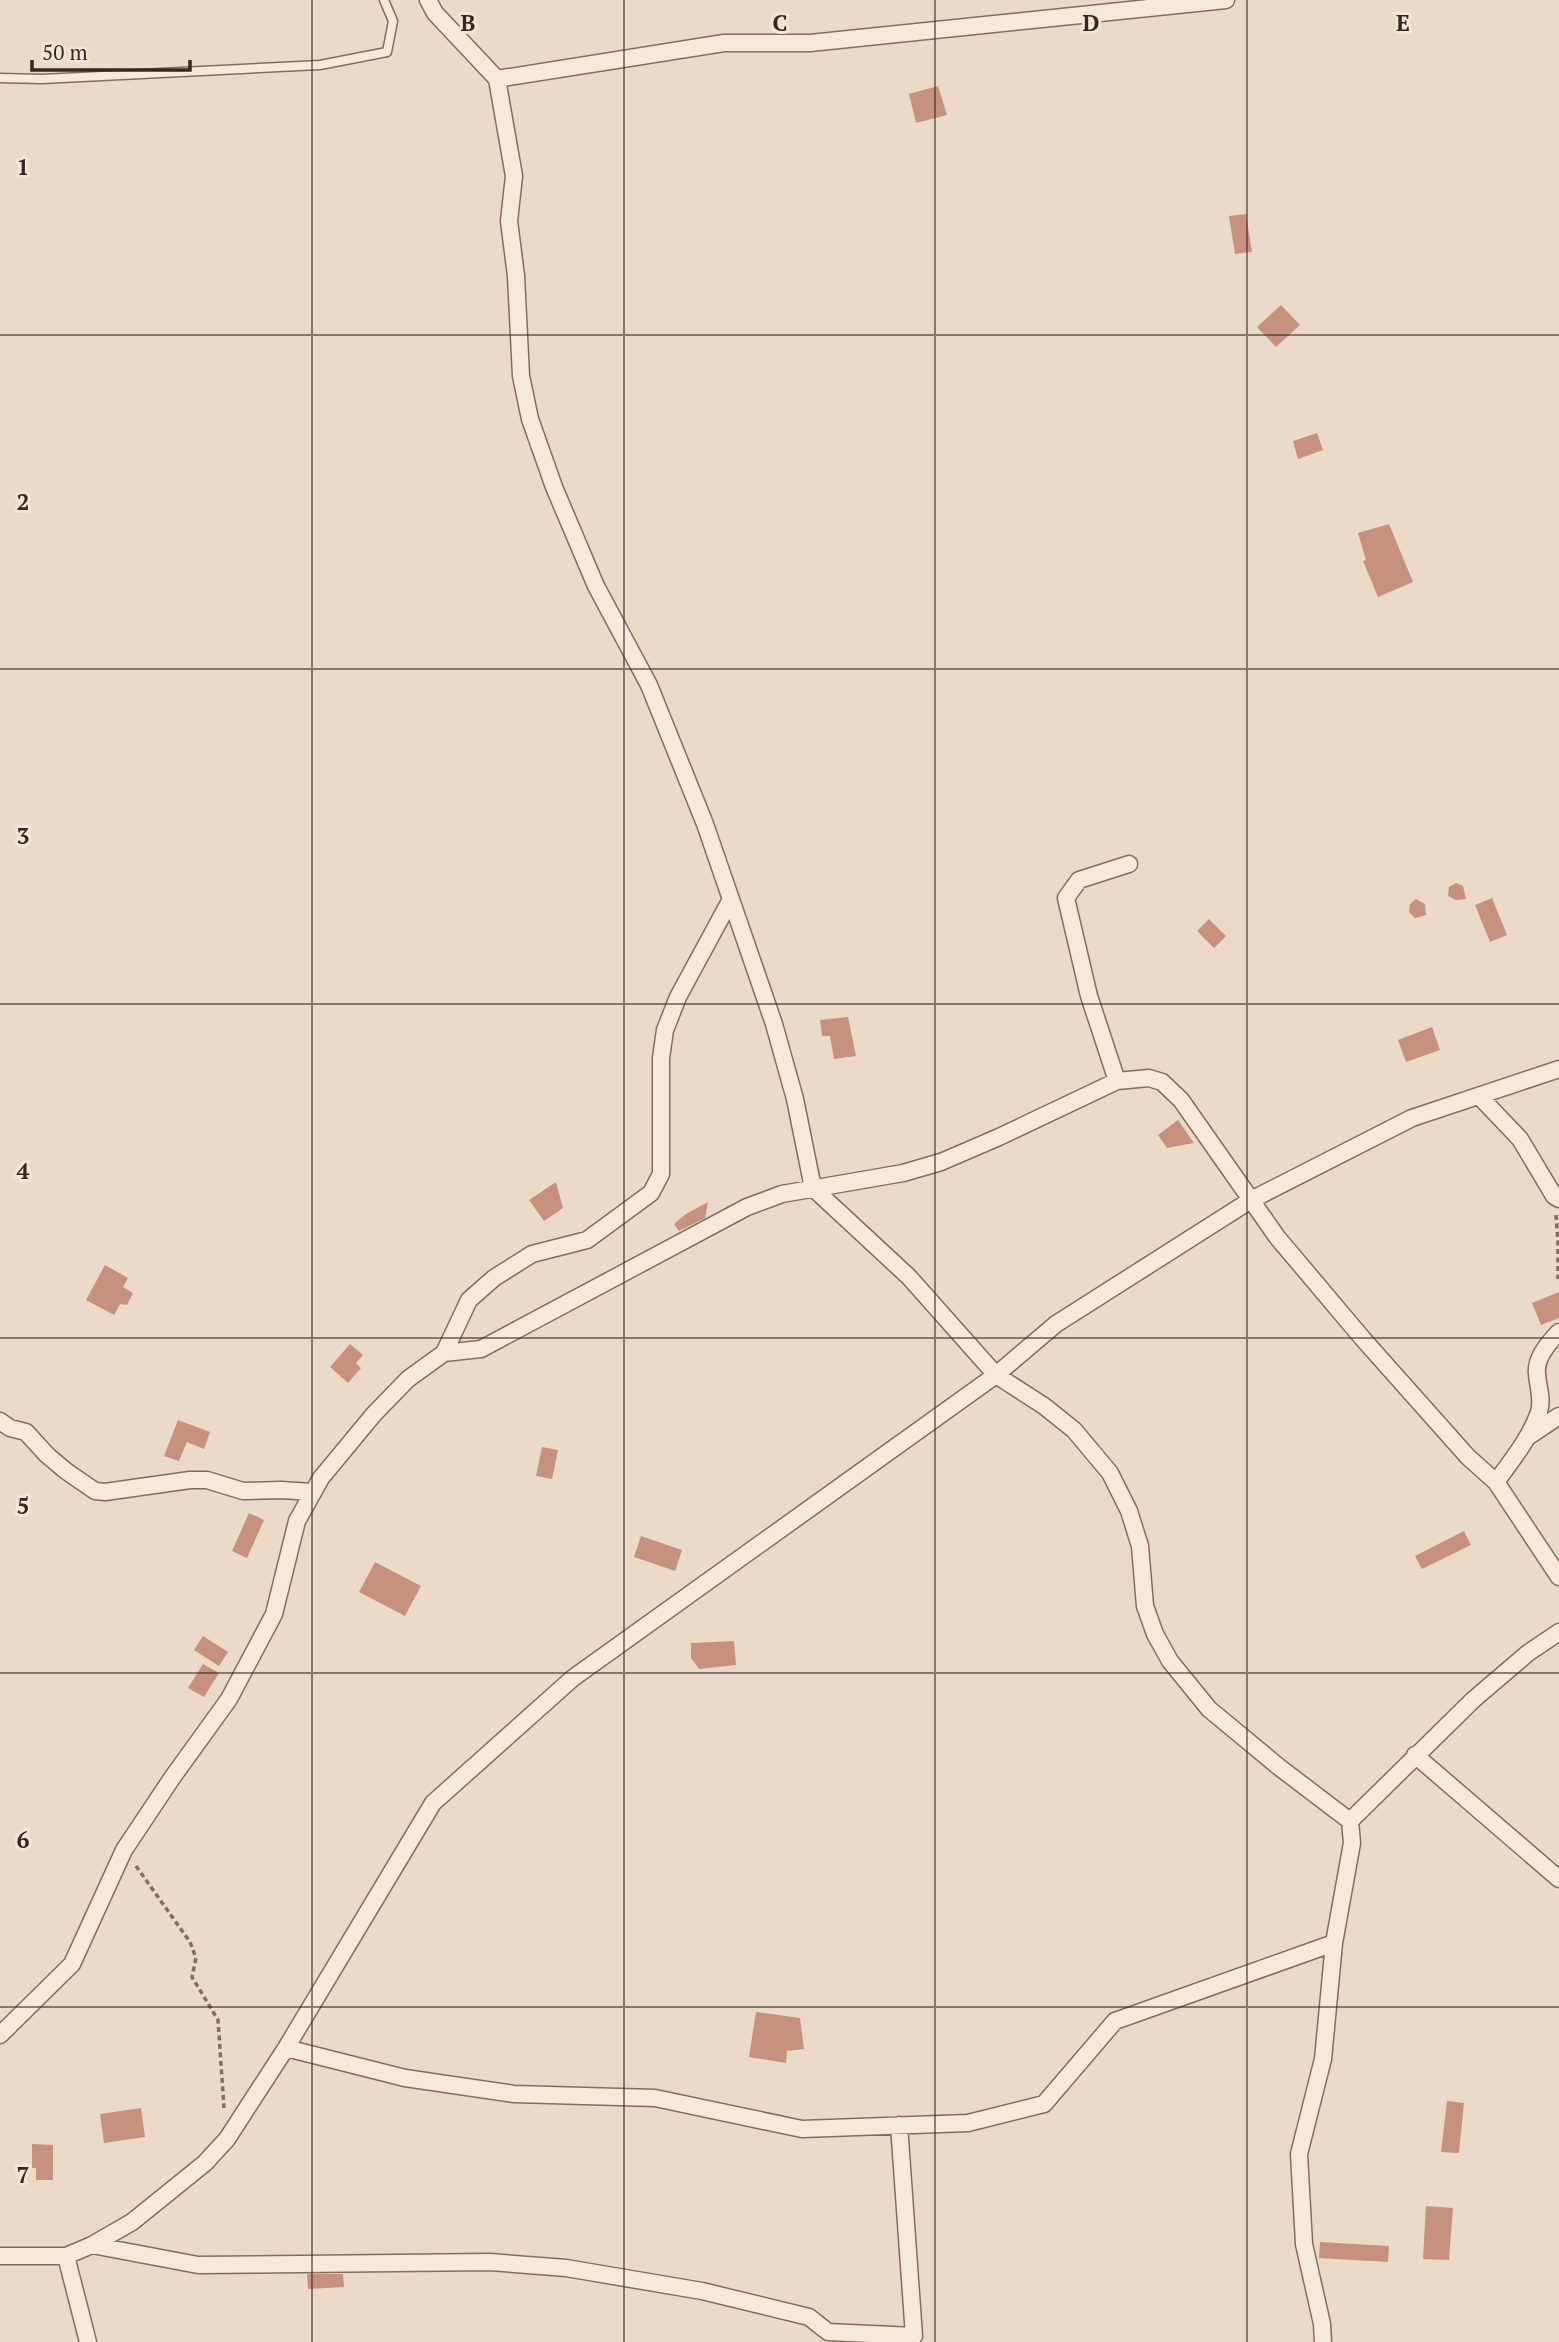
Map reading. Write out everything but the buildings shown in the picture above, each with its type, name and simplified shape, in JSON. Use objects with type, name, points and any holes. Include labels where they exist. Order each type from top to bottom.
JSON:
[{"type":"street","points":[[428,0],[435,13],[497,79],[514,176],[509,221],[516,276],[521,376],[530,419],[554,487],[596,586],[649,685],[705,824],[774,1024],[795,1099],[813,1188],[909,1277],[996,1375],[1044,1406],[1074,1430],[1111,1473],[1129,1511],[1140,1546],[1145,1606],[1155,1634],[1187,1684],[1219,1718],[1350,1821],[1352,1843],[1334,1943],[1323,2059],[1299,2154],[1304,2244],[1322,2324],[1323,2342]]},
{"type":"street","points":[[497,79],[724,43],[810,43],[1226,0]]},
{"type":"street","points":[[1117,1081],[1089,996],[1066,898],[1079,880],[1129,864]]},
{"type":"street","points":[[444,1353],[469,1300],[494,1278],[532,1254],[587,1240],[651,1194],[661,1174],[662,1058],[665,1031],[678,997],[730,901]]},
{"type":"street","points":[[0,2256],[66,2256],[92,2245],[132,2222],[205,2163],[226,2139],[286,2048],[433,1803],[573,1678],[996,1375],[1056,1324],[1251,1199],[1412,1118],[1559,1069]]},
{"type":"street","points":[[0,2035],[72,1964],[124,1850],[229,1699],[274,1614],[297,1521],[321,1478],[408,1378],[444,1353],[481,1349],[747,1207],[782,1194],[903,1173],[941,1162],[1117,1081],[1149,1078],[1162,1082],[1181,1100],[1277,1237],[1324,1296],[1468,1457],[1496,1482],[1559,1577]]},
{"type":"street","points":[[1479,1096],[1520,1139],[1557,1198]]},
{"type":"street","points":[[1496,1482],[1528,1437],[1542,1401],[1537,1366],[1544,1351],[1559,1332]]},
{"type":"street","points":[[1528,1437],[1559,1416]]},
{"type":"street","points":[[0,1421],[10,1428],[26,1432],[47,1455],[95,1491],[207,1480],[243,1492],[313,1492]]},
{"type":"street","points":[[1350,1821],[1415,1755],[1511,1668],[1559,1632]]},
{"type":"street","points":[[1415,1755],[1559,1879]]},
{"type":"street","points":[[286,2048],[405,2078],[513,2094],[655,2098],[802,2129],[968,2123],[1044,2104],[1115,2021],[1334,1943]]},
{"type":"street","points":[[899,2125],[914,2336]]},
{"type":"street","points":[[92,2245],[198,2264],[490,2262],[566,2268],[702,2291],[809,2317],[828,2332],[914,2336]]},
{"type":"street","points":[[66,2256],[88,2342]]},
{"type":"street","points":[[886,2342],[914,2336]]},
{"type":"street","points":[[834,2342],[857,2342]]},
{"type":"lane","points":[[0,78],[42,79],[320,65],[387,52],[393,21],[384,0]]},
{"type":"path","points":[[1557,1198],[1558,1279]]},
{"type":"path","points":[[124,1850],[190,1942],[196,1958],[192,1977],[218,2020],[226,2139]]}]
